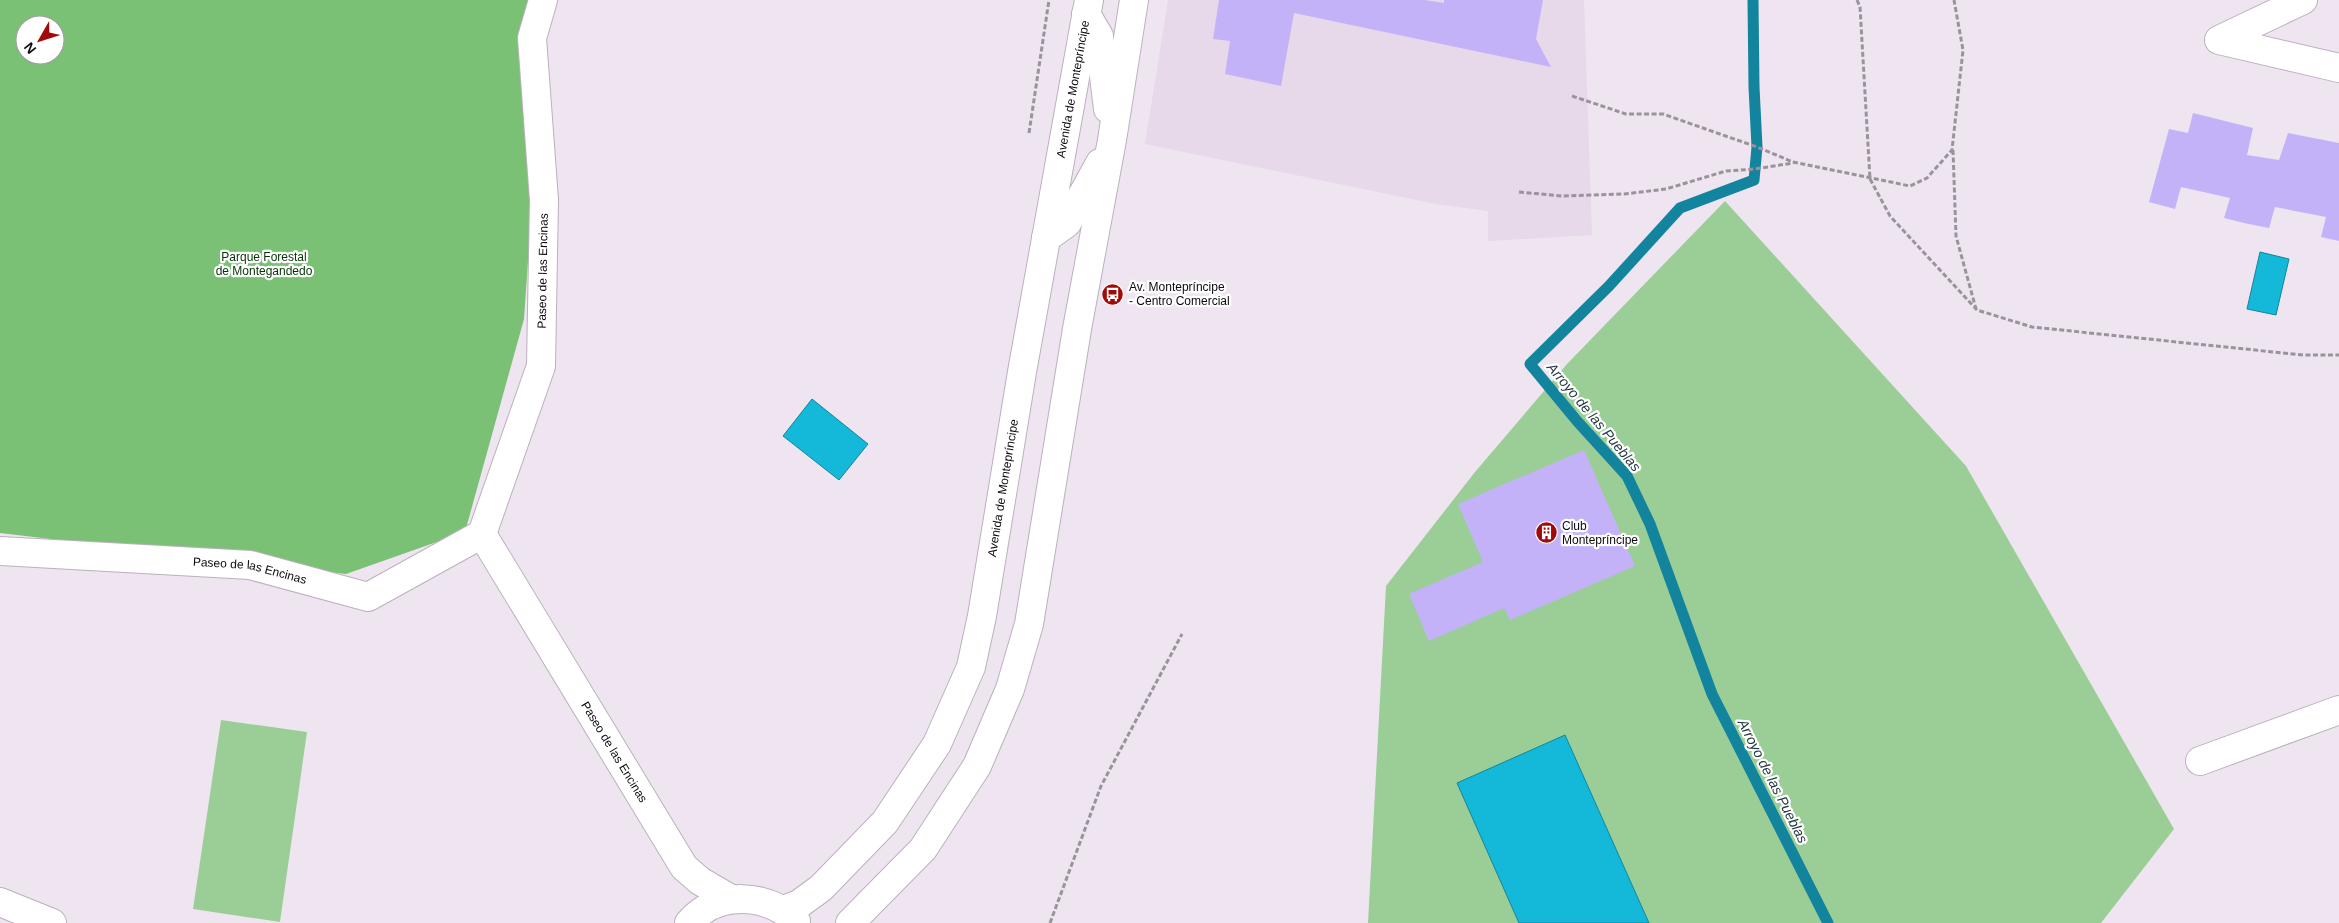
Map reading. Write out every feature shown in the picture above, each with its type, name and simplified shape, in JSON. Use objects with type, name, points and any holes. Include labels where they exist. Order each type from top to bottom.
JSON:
[{"type":"street","name":"Paseo de las Encinas","points":[[0,551],[250,565],[368,597],[482,534],[541,366],[544,200],[532,38],[543,0]]},
{"type":"street","points":[[850,923],[923,849],[977,766],[1010,688],[1029,624],[1077,329],[1112,140],[1134,0]]},
{"type":"street","points":[[2303,0],[2219,40],[2339,68]]},
{"type":"street","points":[[1046,238],[1067,223],[1112,140],[1099,36],[1088,7]]},
{"type":"street","name":"Avenida de Montepríncipe","points":[[689,922],[709,907],[731,899],[758,900],[791,916],[799,904],[821,888],[884,822],[937,744],[971,667],[982,616],[1046,238],[1088,7]]},
{"type":"street","name":"Paseo de las Encinas","points":[[482,534],[684,868],[691,908],[689,922]]},
{"type":"street","points":[[2200,761],[2339,710]]},
{"type":"street","name":"Paseo de las Encinas","points":[[684,868],[716,891],[731,899]]},
{"type":"street","points":[[0,902],[52,923]]},
{"type":"path","points":[[1857,0],[1860,7],[1870,179],[1890,216],[1977,310],[2032,327],[2303,355],[2339,355]]},
{"type":"path","points":[[1954,0],[1963,50],[1952,150],[1956,236],[1977,310]]},
{"type":"path","points":[[1572,96],[1626,114],[1662,114],[1757,147],[1793,162],[1910,186],[1927,178],[1952,150]]},
{"type":"path","points":[[1519,192],[1562,196],[1624,194],[1666,189],[1726,171],[1755,169],[1793,162]]},
{"type":"path","points":[[1050,923],[1101,786],[1182,634]]},
{"type":"shaded area","points":[[1168,0],[1584,0],[1592,235],[1488,241],[1488,211],[1436,204],[1145,144]]},
{"type":"green space","name":"Parque Forestal de Montegandedo","points":[[0,0],[546,0],[524,319],[465,532],[346,574],[0,533]]},
{"type":"green space","points":[[1725,201],[1966,466],[2174,829],[2101,923],[1368,923],[1386,586],[1475,472],[1567,364]]},
{"type":"green space","points":[[221,720],[307,732],[280,922],[193,909]]},
{"type":"water","points":[[2260,252],[2289,259],[2276,315],[2247,309]]},
{"type":"water","points":[[812,399],[868,444],[839,480],[783,436]]},
{"type":"water","points":[[1565,735],[1649,923],[1519,923],[1457,783]]},
{"type":"building","points":[[1219,0],[1425,0],[1444,3],[1444,0],[1543,0],[1536,39],[1551,67],[1294,13],[1281,86],[1225,74],[1230,41],[1213,39]]},
{"type":"building","points":[[2193,113],[2253,128],[2247,155],[2279,160],[2288,133],[2339,143],[2339,241],[2321,237],[2326,217],[2275,207],[2269,228],[2244,223],[2224,218],[2230,198],[2181,187],[2175,209],[2149,202],[2169,129],[2188,133]]},
{"type":"building","name":"Club Montepríncipe","points":[[1584,450],[1635,566],[1510,620],[1504,608],[1429,641],[1409,594],[1483,562],[1458,504]]},
{"type":"waterway","name":"Arroyo de las Pueblas","points":[[1753,0],[1757,147],[1754,180],[1680,208],[1609,286],[1530,364],[1577,421],[1627,476],[1650,524],[1712,694],[1828,923]]},
{"type":"place","name":"Av. Montepríncipe - Centro Comercial","points":[[1113,294]]},
{"type":"place","name":"Club Montepríncipe","points":[[1546,533]]}]
